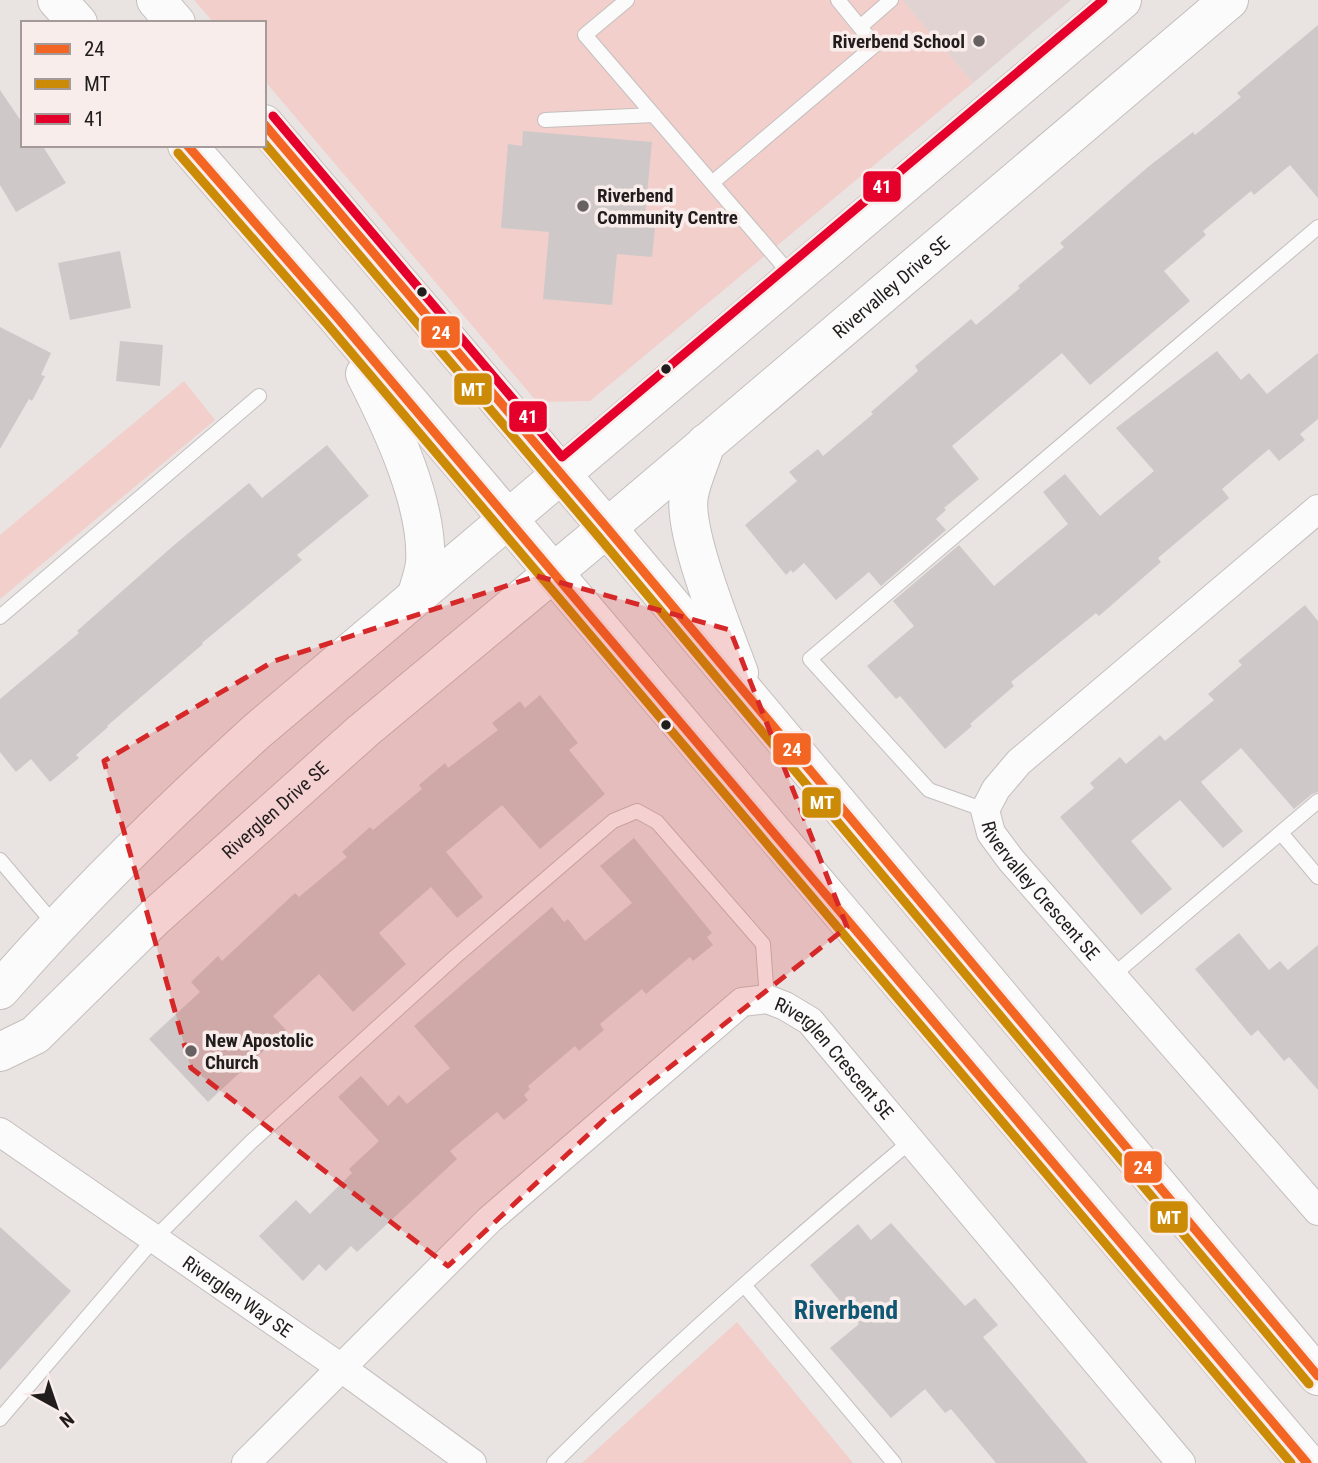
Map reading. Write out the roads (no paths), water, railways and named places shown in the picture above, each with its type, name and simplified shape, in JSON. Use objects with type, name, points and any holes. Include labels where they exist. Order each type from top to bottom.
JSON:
[{"type":"main road","points":[[57,0],[76,21]]},
{"type":"main road","points":[[156,0],[174,21]]},
{"type":"main road","points":[[0,990],[56,926],[172,808],[256,732],[1122,0]]},
{"type":"main road","name":"Rivervalley Drive SE","points":[[554,573],[1229,0]]},
{"type":"main road","points":[[266,126],[607,528],[1318,1376]]},
{"type":"main road","points":[[189,147],[336,316],[1307,1463]]},
{"type":"main road","points":[[336,316],[387,416],[413,488],[422,526],[425,563],[417,594]]},
{"type":"main road","points":[[707,443],[688,495],[689,516],[720,622],[750,701]]},
{"type":"main road","name":"Riverglen Drive SE","points":[[0,1052],[35,1035],[155,917],[222,856],[363,731],[554,573]]},
{"type":"street","name":"Rivervalley Crescent SE","points":[[1318,509],[1019,762],[996,789],[985,810],[991,834],[1011,860],[1318,1210]]},
{"type":"street","name":"Riverglen Crescent SE","points":[[246,1463],[510,1202],[742,1002],[767,999],[810,1021],[1181,1463]]},
{"type":"street","name":"Riverglen Way SE","points":[[0,1132],[341,1367],[472,1463]]},
{"type":"lane","points":[[627,0],[585,35],[793,277]]},
{"type":"lane","points":[[712,183],[875,46],[838,0]]},
{"type":"lane","points":[[860,27],[891,0]]},
{"type":"lane","points":[[545,120],[653,116]]},
{"type":"lane","points":[[985,810],[929,790],[810,659],[1318,227]]},
{"type":"lane","points":[[0,617],[259,396]]},
{"type":"lane","points":[[1111,977],[1318,800]]},
{"type":"lane","points":[[0,1419],[154,1239],[250,1142],[455,957],[613,821],[637,811],[657,822],[763,944],[767,999]]},
{"type":"lane","points":[[1281,833],[1318,877]]},
{"type":"lane","points":[[0,860],[56,926]]},
{"type":"lane","points":[[554,1463],[744,1285],[911,1141]]},
{"type":"lane","points":[[744,1285],[894,1463]]},
{"type":"place","name":"Riverbend School","points":[[979,41]]},
{"type":"place","name":"Riverbend Community Centre","points":[[583,206]]},
{"type":"place","name":"New Apostolic Church","points":[[191,1051]]},
{"type":"district","name":"Riverbend","points":[[846,1310]]}]
